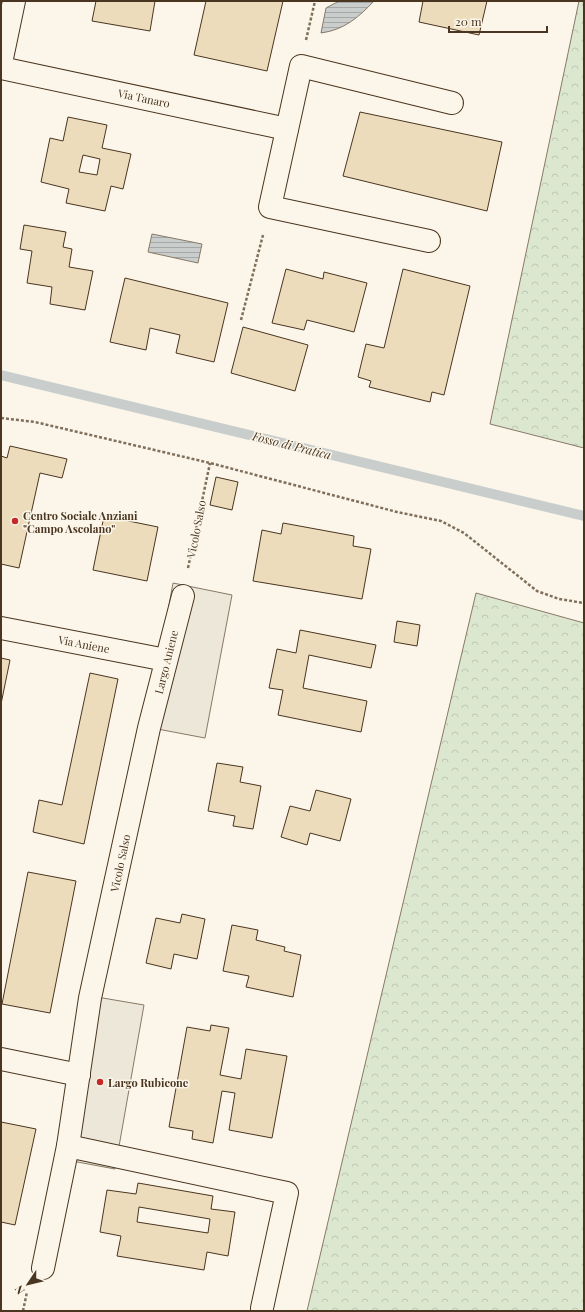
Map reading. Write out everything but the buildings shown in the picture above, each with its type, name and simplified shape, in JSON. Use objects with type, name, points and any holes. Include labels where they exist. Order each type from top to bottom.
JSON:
[{"type":"street","points":[[1,63],[14,1]]},
{"type":"street","points":[[429,241],[270,207],[301,66],[452,103]]},
{"type":"street","name":"Via Tanaro","points":[[1,68],[287,129]]},
{"type":"street","name":"Largo Aniene","points":[[150,728],[183,596]]},
{"type":"street","name":"Via Aniene","points":[[1,628],[166,660]]},
{"type":"street","name":"Vicolo Salso","points":[[79,1075],[90,998],[150,728]]},
{"type":"street","points":[[1,1059],[79,1075],[68,1146],[43,1268]]},
{"type":"street","points":[[68,1146],[287,1193],[262,1308]]},
{"type":"path","points":[[301,66],[315,1]]},
{"type":"path","points":[[241,320],[270,207]]},
{"type":"path","points":[[1,418],[35,422],[210,463],[397,512],[441,521],[464,533],[538,591],[559,599],[584,603]]},
{"type":"path","name":"Vicolo Salso","points":[[183,596],[210,463]]},
{"type":"green space","points":[[579,1],[584,1],[584,448],[490,424]]},
{"type":"green space","points":[[476,593],[584,623],[584,1311],[307,1311]]},
{"type":"shaded area","points":[[339,1],[374,1],[363,12],[344,26],[321,33],[326,8]]},
{"type":"shaded area","points":[[152,234],[202,244],[198,263],[148,252]]},
{"type":"shaded area","points":[[173,583],[232,595],[205,738],[147,727]]},
{"type":"shaded area","name":"Largo Rubicone","points":[[85,995],[144,1005],[115,1169],[56,1158]]},
{"type":"waterway","name":"Fosso di Pratica","points":[[1,375],[584,516]]},
{"type":"place","name":"Centro Sociale Anziani \"Campo Ascolano\"","points":[[15,521]]},
{"type":"place","name":"Largo Rubicone","points":[[100,1082]]}]
